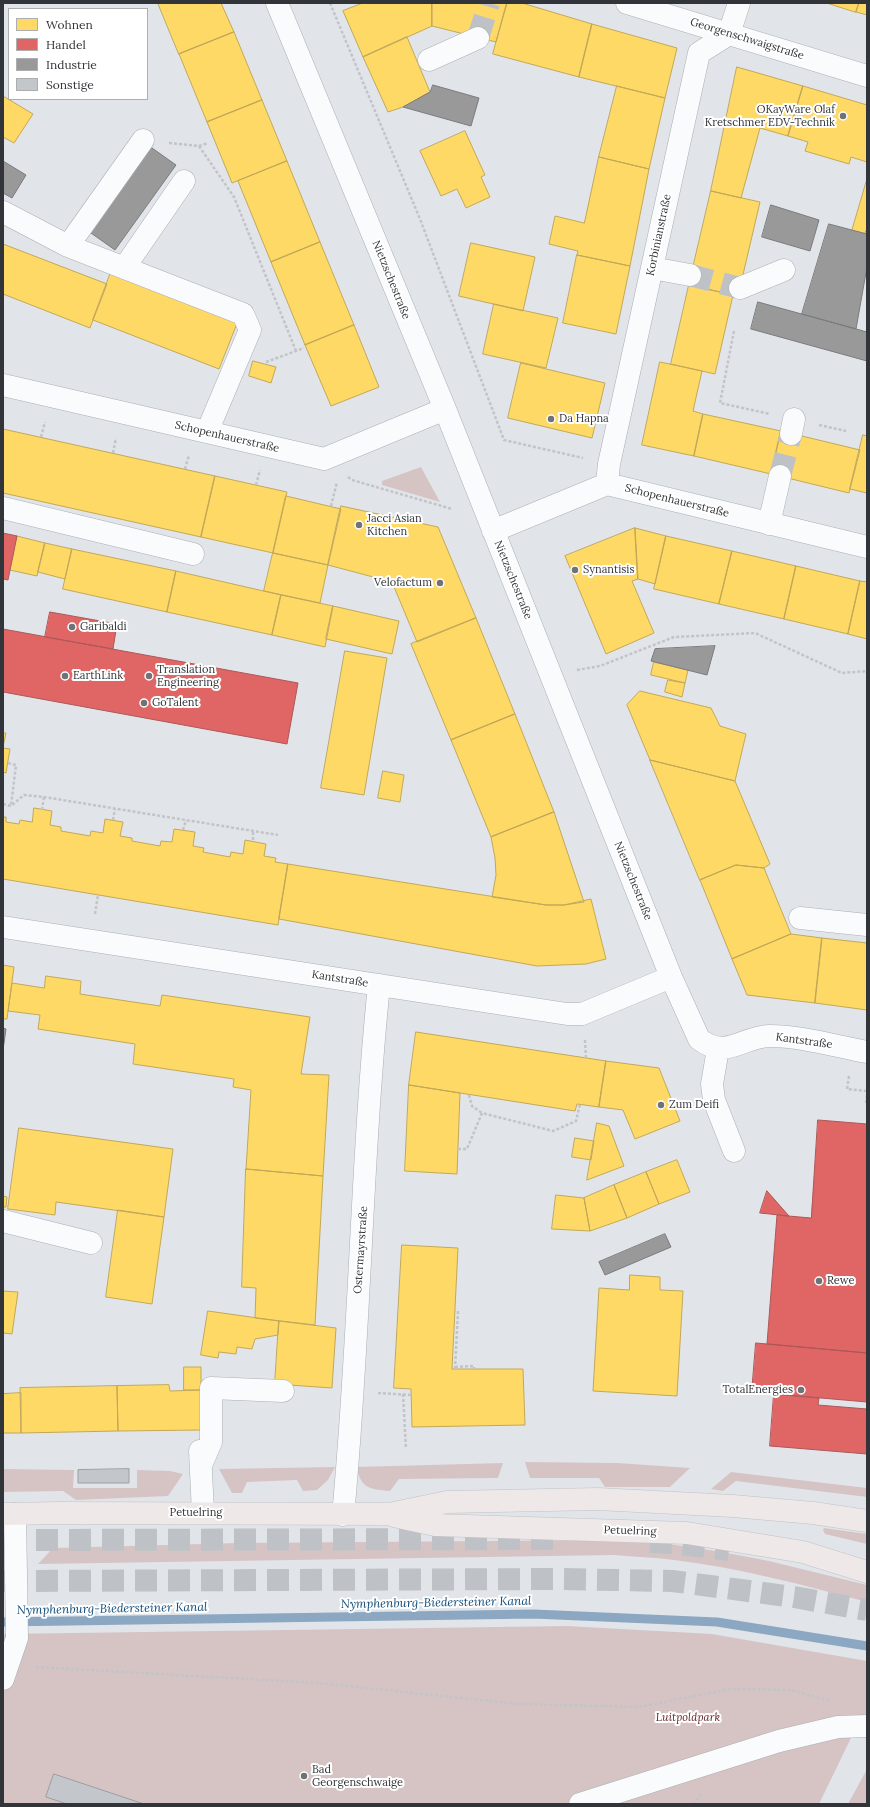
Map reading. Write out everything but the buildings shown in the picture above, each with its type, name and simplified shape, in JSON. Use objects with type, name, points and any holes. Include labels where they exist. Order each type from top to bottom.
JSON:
[{"type":"main road","name":"Petuelring","points":[[9,1514],[389,1514],[447,1502],[598,1499],[732,1506],[813,1513],[867,1521]]},
{"type":"main road","name":"Petuelring","points":[[389,1514],[435,1526],[687,1533],[803,1552],[867,1572]]},
{"type":"street","name":"Nietzschestraße","points":[[277,3],[445,409],[671,977],[699,1039],[708,1046],[718,1049]]},
{"type":"street","name":"Georgenschwaigstraße","points":[[627,3],[867,76]]},
{"type":"street","points":[[729,34],[739,3]]},
{"type":"street","name":"Korbinianstraße","points":[[608,474],[699,53],[729,34]]},
{"type":"street","points":[[429,60],[478,38]]},
{"type":"street","points":[[68,246],[143,140]]},
{"type":"street","points":[[124,268],[184,181]]},
{"type":"street","points":[[3,212],[68,246],[243,314],[250,330],[207,432]]},
{"type":"street","points":[[652,268],[690,275]]},
{"type":"street","points":[[740,288],[784,270]]},
{"type":"street","name":"Schopenhauerstraße","points":[[3,385],[324,459]]},
{"type":"street","points":[[324,459],[445,409]]},
{"type":"street","points":[[493,531],[608,474]]},
{"type":"street","name":"Schopenhauerstraße","points":[[608,474],[769,524],[867,547]]},
{"type":"street","points":[[769,524],[780,476]]},
{"type":"street","points":[[3,508],[193,554]]},
{"type":"street","points":[[800,918],[867,925]]},
{"type":"street","name":"Kantstraße","points":[[3,927],[566,1014],[582,1014],[671,977]]},
{"type":"street","name":"Ostermayrstraße","points":[[343,1515],[372,1065],[380,985]]},
{"type":"street","name":"Kantstraße","points":[[718,1049],[730,1048],[768,1036],[791,1038],[867,1052]]},
{"type":"street","points":[[718,1049],[712,1084],[714,1100],[734,1151]]},
{"type":"street","points":[[3,1221],[91,1242]]},
{"type":"street","points":[[201,1465],[211,1442],[211,1388],[283,1391]]},
{"type":"street","points":[[199,1430],[203,1513]]},
{"type":"street","points":[[3,1679],[17,1638],[16,1600],[9,1514]]},
{"type":"street","points":[[580,1804],[779,1741],[838,1727],[867,1726]]},
{"type":"path","points":[[330,3],[420,219],[504,440],[608,474]]},
{"type":"path","points":[[143,140],[199,146],[208,143]]},
{"type":"path","points":[[199,146],[234,198],[296,351]]},
{"type":"path","points":[[734,331],[720,403],[792,426],[846,431]]},
{"type":"path","points":[[241,353],[267,362],[304,348]]},
{"type":"path","points":[[41,437],[46,414]]},
{"type":"path","points":[[113,453],[118,431]]},
{"type":"path","points":[[185,469],[191,447]]},
{"type":"path","points":[[324,459],[352,480],[452,509]]},
{"type":"path","points":[[256,485],[262,464]]},
{"type":"path","points":[[331,506],[337,480]]},
{"type":"path","points":[[551,675],[600,666],[674,637],[755,634],[842,673],[867,671]]},
{"type":"path","points":[[8,764],[16,765],[11,806]]},
{"type":"path","points":[[11,806],[24,795],[44,797],[278,835]]},
{"type":"path","points":[[42,810],[44,797]]},
{"type":"path","points":[[3,804],[11,806]]},
{"type":"path","points":[[113,820],[115,809]]},
{"type":"path","points":[[183,830],[186,820]]},
{"type":"path","points":[[253,832],[253,841]]},
{"type":"path","points":[[850,1073],[847,1089],[867,1091]]},
{"type":"path","points":[[469,1095],[472,1106],[482,1113],[554,1131],[576,1121],[580,1104]]},
{"type":"path","points":[[866,1103],[867,1095]]},
{"type":"path","points":[[458,1149],[467,1149],[482,1113]]},
{"type":"path","points":[[455,1311],[458,1311],[455,1368],[474,1366],[474,1370]]},
{"type":"path","points":[[352,1391],[412,1395]]},
{"type":"path","points":[[403,1394],[406,1449]]},
{"type":"path","points":[[17,1638],[33,1667],[318,1683],[519,1704],[639,1707],[730,1688],[791,1690],[836,1703]]},
{"type":"green space","points":[[421,467],[440,502],[382,485],[382,481]]},
{"type":"green space","points":[[525,1462],[617,1463],[690,1468],[670,1487],[605,1487],[599,1478],[530,1478]]},
{"type":"green space","points":[[503,1463],[498,1478],[399,1479],[390,1491],[377,1490],[364,1484],[356,1467]]},
{"type":"green space","points":[[335,1467],[328,1480],[317,1490],[303,1491],[297,1480],[247,1482],[242,1493],[232,1493],[219,1469]]},
{"type":"green space","points":[[3,1469],[74,1470],[73,1488],[137,1488],[137,1470],[170,1471],[183,1474],[168,1496],[76,1500],[63,1491],[3,1492]]},
{"type":"green space","points":[[731,1472],[867,1488],[867,1497],[736,1481],[723,1491],[711,1489]]},
{"type":"green space","points":[[824,1528],[867,1534],[867,1544],[825,1534],[823,1530]]},
{"type":"green space","points":[[616,1540],[669,1544],[722,1552],[769,1561],[867,1585],[867,1602],[795,1583],[699,1563],[614,1555],[38,1564],[53,1548],[238,1543]]},
{"type":"green space","name":"Luitpoldpark","points":[[567,1626],[712,1634],[867,1661],[867,1716],[851,1738],[819,1804],[3,1804],[3,1634]]},
{"type":"green space","points":[[867,1769],[867,1804],[848,1804]]},
{"type":"waterway","name":"Nymphenburg-Biedersteiner Kanal","points":[[3,1622],[534,1614],[717,1622],[867,1646]]},
{"type":"tunnel","points":[[478,38],[489,3]]},
{"type":"tunnel","points":[[690,275],[740,288]]},
{"type":"tunnel","points":[[780,476],[791,434]]},
{"type":"tunnel","points":[[3,1540],[560,1539]]},
{"type":"tunnel","points":[[650,1542],[673,1543],[729,1550]]},
{"type":"tunnel","points":[[3,1581],[559,1579],[672,1581],[794,1597],[867,1610]]},
{"type":"place","name":"OKayWare Olaf Kretschmer EDV-Technik","points":[[843,116]]},
{"type":"place","name":"Da Hapna","points":[[551,419]]},
{"type":"place","name":"Jacci Asian Kitchen","points":[[359,525]]},
{"type":"place","name":"Synantisis","points":[[575,570]]},
{"type":"place","name":"Velofactum","points":[[440,583]]},
{"type":"place","name":"Garibaldi","points":[[72,627]]},
{"type":"place","name":"EarthLink","points":[[65,676]]},
{"type":"place","name":"Translation Engineering","points":[[149,676]]},
{"type":"place","name":"GoTalent","points":[[144,703]]},
{"type":"place","name":"Zum Deifi","points":[[661,1105]]},
{"type":"place","name":"Rewe","points":[[819,1281]]},
{"type":"place","name":"TotalEnergies","points":[[801,1390]]},
{"type":"place","name":"Bad Georgenschwaige","points":[[304,1776]]}]
